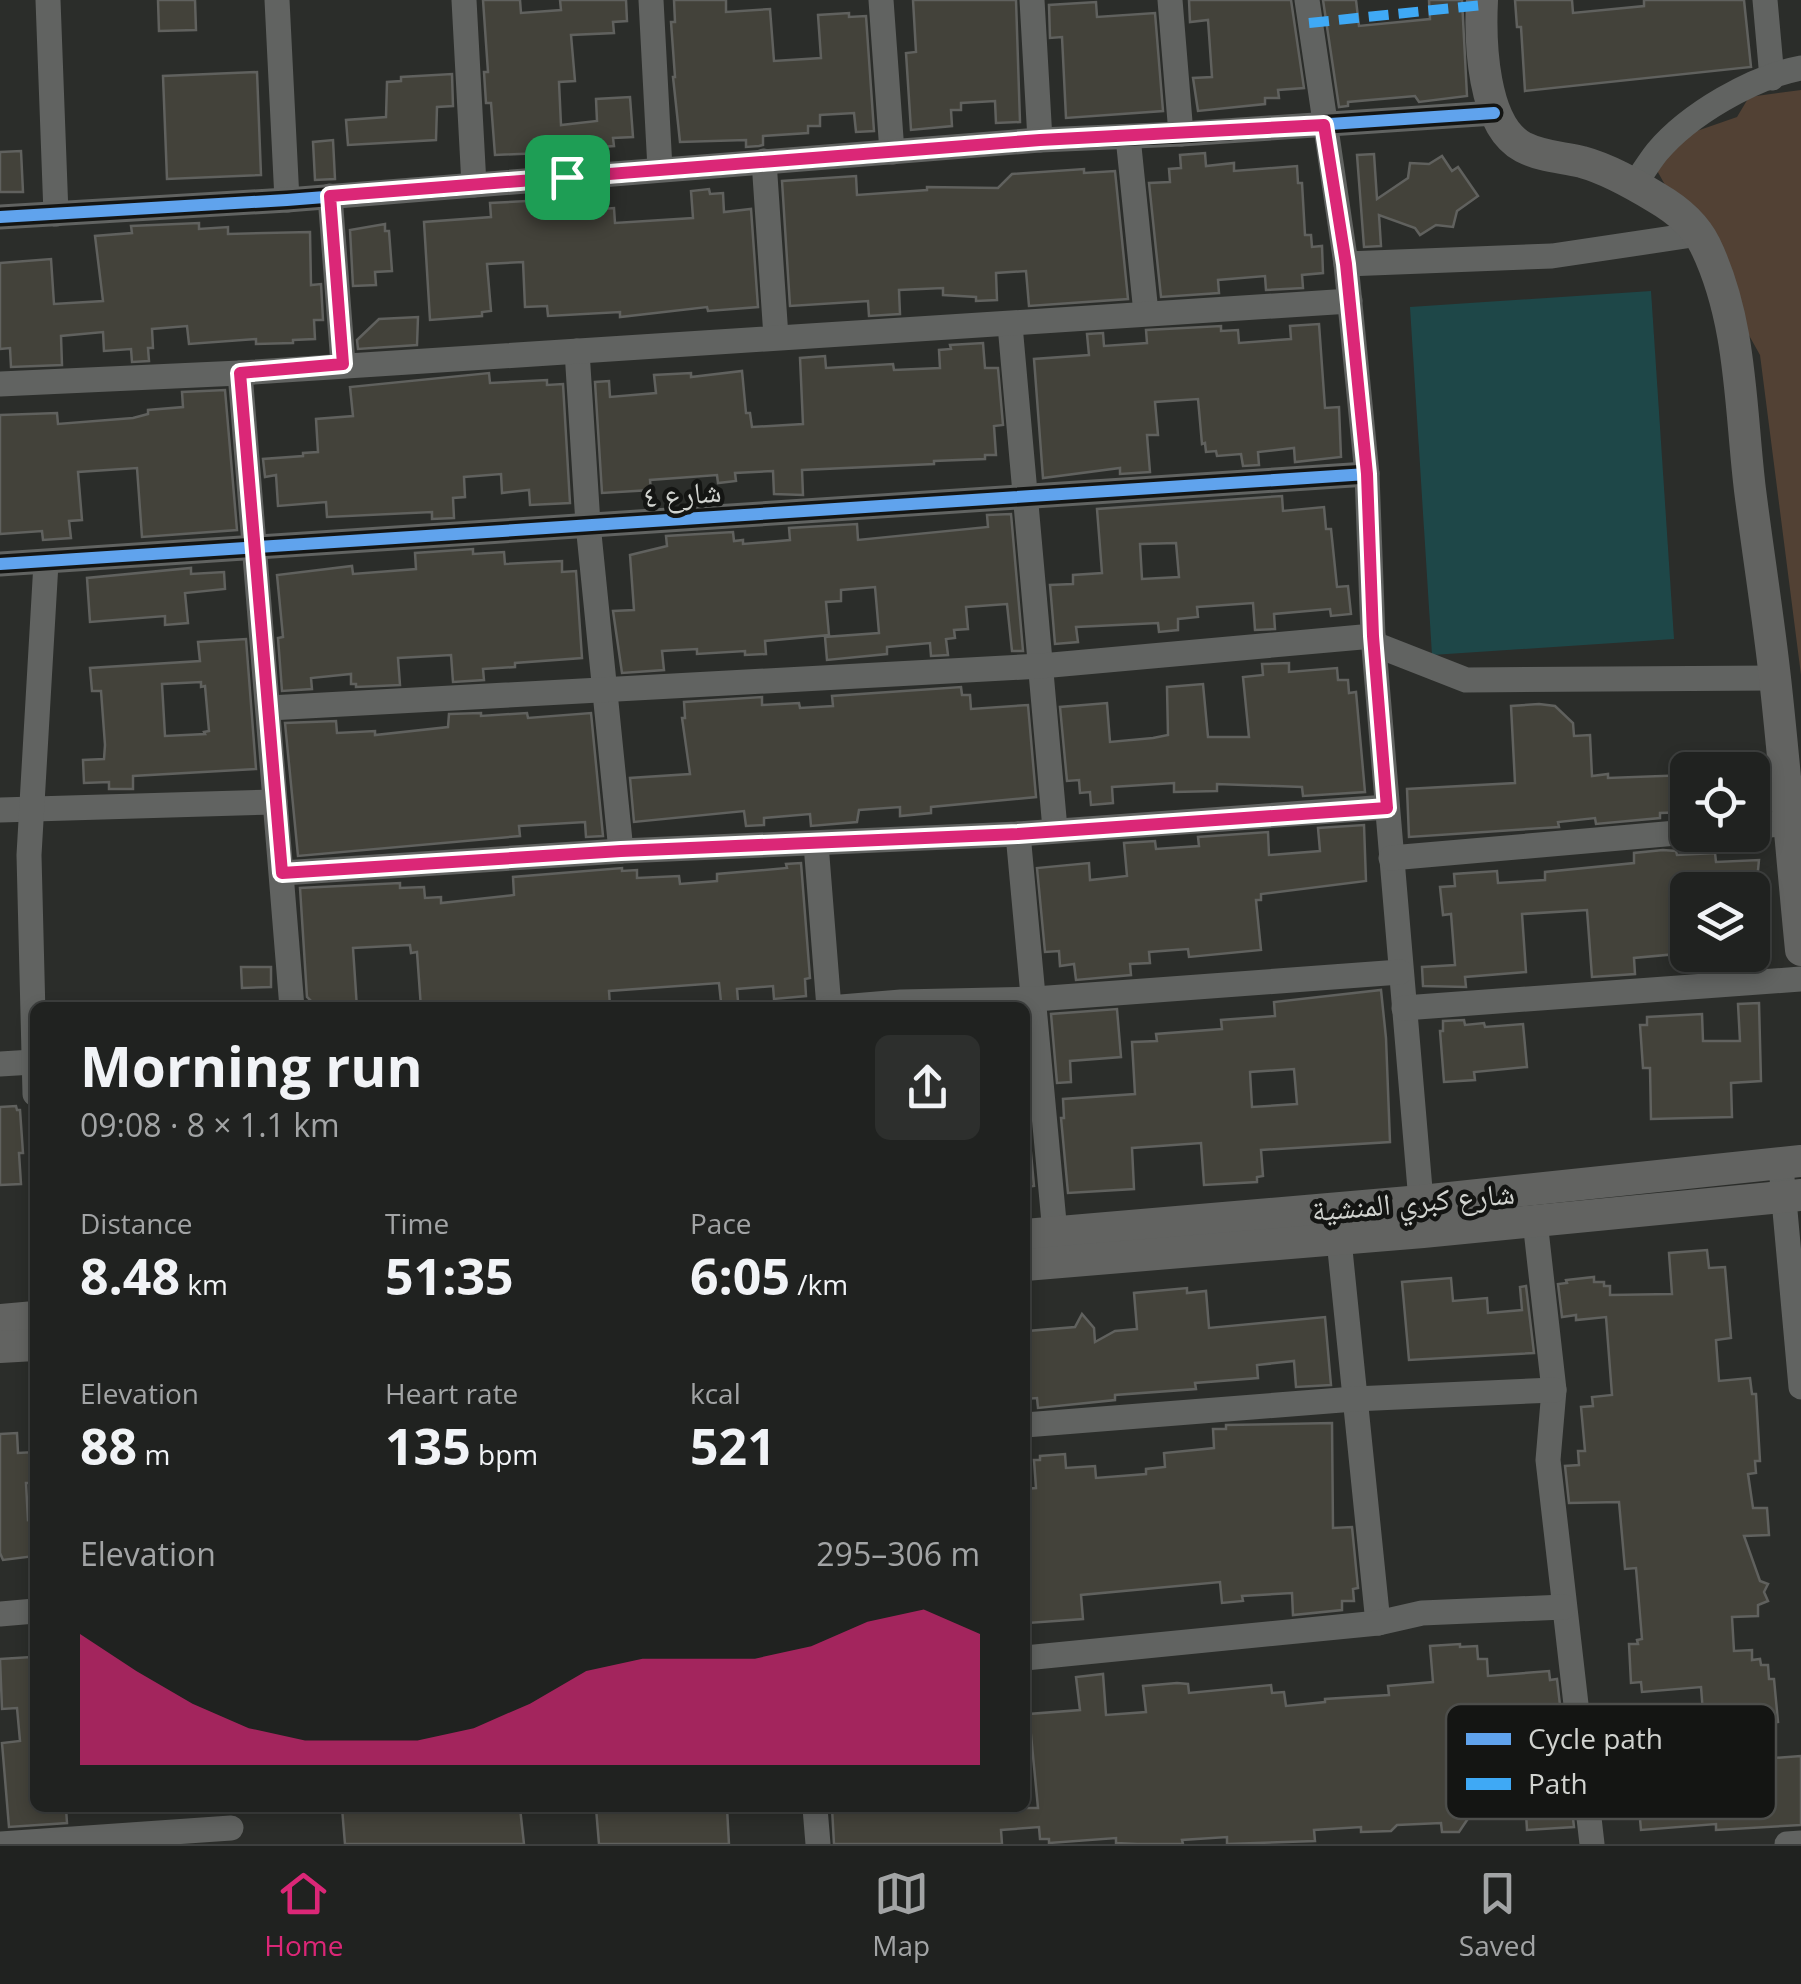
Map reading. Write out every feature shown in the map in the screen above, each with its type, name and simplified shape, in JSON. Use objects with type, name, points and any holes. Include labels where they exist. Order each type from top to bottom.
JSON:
[{"type":"main road","points":[[1486,0],[1488,92],[1494,112],[1519,145],[1546,157],[1583,163],[1670,206],[1699,234],[1717,270],[1731,323],[1775,678],[1801,950]]},
{"type":"main road","points":[[1486,0],[1502,25],[1510,101],[1538,132],[1567,148],[1583,163]]},
{"type":"main road","name":"شارع كبري المنشية","points":[[1040,1234],[1791,1162]]},
{"type":"main road","name":"شارع كبري المنشية","points":[[1030,1265],[1339,1240],[1792,1196]]},
{"type":"main road","points":[[0,1320],[30,1317]]},
{"type":"main road","points":[[0,1348],[30,1345]]},
{"type":"street","points":[[48,0],[56,214]]},
{"type":"street","points":[[277,0],[287,200]]},
{"type":"street","points":[[464,0],[474,185]]},
{"type":"street","points":[[651,0],[660,170]]},
{"type":"street","points":[[880,0],[892,152]]},
{"type":"street","points":[[1032,0],[1040,140]]},
{"type":"street","points":[[1170,0],[1181,134]]},
{"type":"street","points":[[1307,0],[1346,264],[1367,474],[1373,640],[1421,1200]]},
{"type":"street","points":[[1765,0],[1772,78]]},
{"type":"street","points":[[1634,185],[1673,136],[1737,90],[1801,68]]},
{"type":"street","points":[[0,217],[287,200],[1040,140],[1494,112]]},
{"type":"street","points":[[1128,137],[1146,313]]},
{"type":"street","points":[[764,161],[776,337]]},
{"type":"street","points":[[330,196],[343,364]]},
{"type":"street","points":[[1346,264],[1552,256],[1699,234]]},
{"type":"street","points":[[0,384],[240,373],[1350,301]]},
{"type":"street","points":[[1010,325],[1055,830]]},
{"type":"street","points":[[576,351],[588,524],[621,851]]},
{"type":"street","points":[[240,373],[292,1002]]},
{"type":"street","name":"شارع ٤","points":[[0,564],[1367,474]]},
{"type":"street","points":[[33,1002],[29,856],[46,563]]},
{"type":"street","points":[[269,708],[1041,666],[1373,640],[1466,680],[1775,678]]},
{"type":"street","points":[[0,810],[275,802]]},
{"type":"street","points":[[282,873],[621,851],[1018,834],[1387,808]]},
{"type":"street","points":[[1770,825],[1788,824]]},
{"type":"street","points":[[1018,834],[1034,999],[1040,1234]]},
{"type":"street","points":[[1392,858],[1670,834]]},
{"type":"street","points":[[816,844],[829,1002]]},
{"type":"street","points":[[900,1002],[1034,999],[1400,972]]},
{"type":"street","points":[[1404,1008],[1801,979]]},
{"type":"street","points":[[0,1064],[30,1048]]},
{"type":"street","points":[[1791,1162],[1801,1387]]},
{"type":"street","points":[[1535,1221],[1554,1390],[1548,1460],[1575,1704]]},
{"type":"street","points":[[1339,1240],[1378,1623]]},
{"type":"street","points":[[1030,1426],[1354,1399],[1554,1390]]},
{"type":"street","points":[[1030,1658],[1378,1623],[1422,1613],[1564,1607]]},
{"type":"street","points":[[0,1614],[30,1611]]},
{"type":"street","points":[[815,1812],[818,1844]]},
{"type":"street","points":[[1589,1819],[1592,1844]]},
{"type":"street","points":[[0,1844],[231,1827]]},
{"type":"street","points":[[1786,1844],[1801,1843]]},
{"type":"shaded area","points":[[1801,90],[1801,675],[1760,355],[1645,149],[1737,117],[1749,97]]},
{"type":"water","points":[[1651,291],[1674,639],[1432,655],[1410,307]]},
{"type":"building","points":[[158,0],[195,0],[196,30],[159,31]]},
{"type":"building","points":[[483,0],[520,0],[521,13],[561,10],[560,0],[626,0],[627,21],[613,22],[614,33],[571,35],[575,81],[559,82],[561,125],[597,121],[596,99],[630,97],[633,137],[613,138],[614,146],[585,148],[586,151],[495,155],[491,103],[486,103]]},
{"type":"building","points":[[674,0],[726,0],[726,12],[770,9],[774,61],[821,58],[818,15],[866,16],[874,131],[856,132],[854,113],[820,115],[820,126],[808,126],[808,133],[763,136],[763,145],[759,146],[746,147],[746,140],[680,142],[673,77]]},
{"type":"building","points":[[913,0],[1016,0],[1020,122],[996,123],[995,101],[961,103],[961,110],[951,110],[952,126],[911,130],[906,53],[916,52]]},
{"type":"building","points":[[1189,0],[1291,0],[1304,88],[1278,90],[1279,98],[1265,98],[1265,104],[1198,111],[1193,78],[1212,77],[1208,20],[1190,22]]},
{"type":"building","points":[[1323,0],[1356,0],[1359,26],[1430,19],[1429,0],[1462,0],[1467,96],[1419,102],[1415,96],[1348,102],[1348,106],[1339,107]]},
{"type":"building","points":[[1515,0],[1572,0],[1573,13],[1644,6],[1644,0],[1744,0],[1751,67],[1525,91],[1521,27],[1517,27]]},
{"type":"building","points":[[1096,2],[1097,17],[1155,13],[1163,111],[1066,118],[1062,37],[1050,38],[1049,5]]},
{"type":"building","points":[[257,72],[261,175],[167,179],[163,76]]},
{"type":"building","points":[[452,74],[453,106],[437,107],[436,140],[348,145],[346,120],[386,117],[387,82],[401,81],[401,77]]},
{"type":"building","points":[[333,140],[335,179],[315,180],[313,142]]},
{"type":"building","points":[[21,151],[23,192],[0,192],[0,152]]},
{"type":"building","points":[[1205,153],[1206,166],[1234,163],[1234,171],[1297,166],[1298,183],[1302,183],[1305,235],[1311,235],[1312,247],[1322,246],[1323,273],[1302,275],[1303,288],[1266,290],[1265,276],[1218,280],[1219,293],[1161,297],[1149,183],[1170,182],[1169,169],[1181,168],[1180,155]]},
{"type":"building","points":[[1374,154],[1377,199],[1408,178],[1410,163],[1429,164],[1442,156],[1452,171],[1458,167],[1478,196],[1457,211],[1453,227],[1436,225],[1420,235],[1415,228],[1379,215],[1381,246],[1364,247],[1357,155]]},
{"type":"building","points":[[1084,169],[1084,173],[1115,171],[1128,299],[1029,306],[1026,271],[996,273],[997,300],[943,295],[943,288],[899,290],[900,314],[869,316],[868,301],[790,306],[782,181],[856,176],[857,195],[927,187],[998,188],[1012,174]]},
{"type":"building","points":[[709,189],[710,194],[723,193],[724,212],[751,209],[758,307],[708,311],[707,307],[620,317],[620,312],[548,316],[547,306],[525,307],[523,262],[487,264],[491,311],[482,312],[482,316],[430,320],[424,222],[491,217],[490,203],[546,200],[547,213],[614,208],[615,223],[693,218],[691,191]]},
{"type":"building","points":[[199,223],[199,229],[228,227],[228,234],[310,232],[311,285],[321,284],[323,320],[314,320],[315,339],[293,343],[256,344],[256,339],[189,344],[187,326],[152,329],[149,361],[132,362],[131,349],[104,351],[103,332],[61,336],[62,365],[11,367],[10,348],[0,349],[0,263],[51,259],[54,304],[103,301],[95,236],[132,233],[131,226]]},
{"type":"building","points":[[385,224],[392,271],[375,272],[376,285],[353,286],[350,230]]},
{"type":"building","points":[[418,317],[417,345],[358,349],[357,340],[379,319]]},
{"type":"building","points":[[1319,324],[1325,408],[1339,407],[1341,457],[1295,462],[1294,448],[1258,452],[1259,465],[1243,466],[1241,454],[1217,456],[1216,451],[1206,452],[1198,399],[1155,402],[1158,435],[1147,435],[1150,472],[1120,474],[1120,468],[1043,478],[1034,359],[1089,355],[1087,334],[1103,333],[1104,346],[1147,343],[1146,330],[1221,326],[1221,331],[1238,330],[1239,343],[1291,339],[1290,326]]},
{"type":"building","points":[[983,343],[985,368],[998,368],[1003,425],[994,426],[996,455],[934,464],[802,470],[803,495],[774,494],[773,471],[735,473],[736,481],[718,483],[717,475],[650,480],[651,490],[602,493],[595,382],[609,381],[610,397],[656,393],[654,375],[691,373],[691,377],[742,371],[746,413],[750,413],[752,427],[803,424],[800,358],[825,356],[826,368],[893,364],[894,370],[940,368],[939,350],[951,349],[950,345]]},
{"type":"building","points":[[489,373],[490,383],[547,380],[547,385],[563,384],[570,503],[530,505],[529,490],[502,493],[501,474],[464,477],[465,497],[453,498],[454,518],[432,519],[432,512],[327,517],[326,502],[278,506],[276,475],[265,477],[263,459],[318,452],[316,419],[353,416],[350,387]]},
{"type":"building","points":[[225,390],[237,530],[142,537],[137,468],[78,472],[82,520],[69,521],[71,538],[43,540],[42,531],[0,534],[0,415],[57,413],[58,424],[133,418],[148,414],[148,410],[183,407],[182,392]]},
{"type":"building","points":[[1282,496],[1283,511],[1324,507],[1326,529],[1331,529],[1337,587],[1348,586],[1351,614],[1331,616],[1330,609],[1274,614],[1275,629],[1255,630],[1253,603],[1197,607],[1198,617],[1178,619],[1178,630],[1159,632],[1158,623],[1076,627],[1078,642],[1055,644],[1050,585],[1073,584],[1073,575],[1102,573],[1097,509]],"holes":[[[1176,543],[1179,577],[1142,579],[1140,544]]]},
{"type":"building","points":[[1011,514],[1023,651],[1012,651],[1007,604],[966,607],[968,629],[954,630],[955,638],[946,639],[948,655],[931,656],[930,643],[887,647],[887,654],[827,660],[825,637],[879,633],[875,587],[841,590],[841,601],[826,602],[829,635],[765,641],[766,654],[697,654],[697,649],[662,651],[664,670],[622,673],[613,611],[634,610],[630,555],[667,546],[666,536],[733,532],[734,541],[743,540],[743,544],[790,540],[789,528],[857,524],[858,540],[988,527],[987,515]]},
{"type":"building","points":[[473,549],[473,554],[504,552],[505,564],[562,561],[562,572],[576,571],[582,658],[515,663],[515,667],[483,669],[484,680],[453,682],[451,655],[398,658],[400,685],[356,687],[351,684],[351,674],[311,678],[312,689],[282,691],[278,638],[283,637],[277,575],[352,566],[353,574],[416,569],[415,553]]},
{"type":"building","points":[[191,568],[191,574],[224,572],[225,589],[185,593],[188,623],[165,625],[165,616],[90,622],[87,578]]},
{"type":"building","points":[[246,639],[256,769],[133,776],[133,789],[109,789],[109,782],[84,783],[83,760],[104,759],[105,745],[101,691],[92,691],[90,668],[200,661],[198,642]],"holes":[[[201,682],[201,687],[205,686],[209,731],[165,736],[162,684]]]},
{"type":"building","points":[[1289,663],[1289,672],[1337,668],[1338,680],[1348,680],[1349,693],[1356,692],[1365,792],[1303,796],[1302,787],[1217,784],[1217,791],[1174,792],[1174,783],[1112,787],[1113,803],[1091,805],[1090,792],[1080,793],[1079,780],[1067,781],[1060,707],[1107,703],[1110,742],[1153,738],[1168,735],[1167,687],[1203,684],[1208,737],[1249,737],[1243,677],[1263,675],[1262,664]]},
{"type":"building","points":[[961,687],[962,695],[970,695],[971,709],[1028,705],[1036,797],[931,807],[931,813],[900,816],[900,807],[859,810],[857,822],[811,826],[810,814],[764,818],[764,825],[746,826],[744,811],[634,822],[630,778],[690,774],[682,718],[684,702],[762,697],[762,705],[799,703],[800,708],[833,706],[832,696]]},
{"type":"building","points":[[1511,706],[1555,706],[1573,723],[1574,736],[1590,735],[1592,776],[1670,776],[1670,813],[1660,813],[1660,818],[1596,824],[1595,818],[1558,822],[1559,827],[1409,837],[1407,789],[1515,783]]},
{"type":"building","points":[[527,713],[528,718],[591,713],[603,836],[586,837],[585,822],[519,826],[520,836],[298,856],[285,723],[336,721],[337,733],[375,731],[375,735],[448,727],[449,714]]},
{"type":"building","points":[[1364,825],[1366,881],[1261,894],[1261,900],[1256,900],[1261,950],[1189,957],[1188,949],[1149,952],[1150,963],[1130,964],[1131,975],[1076,980],[1074,964],[1060,966],[1059,951],[1045,952],[1037,868],[1089,863],[1090,880],[1127,876],[1124,843],[1155,841],[1156,849],[1199,846],[1198,837],[1268,832],[1269,855],[1320,851],[1318,828]]},
{"type":"building","points":[[1634,853],[1715,853],[1716,862],[1759,860],[1758,872],[1670,872],[1670,955],[1634,958],[1635,974],[1592,977],[1587,910],[1522,914],[1526,972],[1465,977],[1466,987],[1423,986],[1422,967],[1455,965],[1451,914],[1443,915],[1440,887],[1455,886],[1454,874],[1497,871],[1498,883],[1545,880],[1545,872],[1634,863]]},
{"type":"building","points":[[801,863],[810,978],[805,979],[806,996],[774,999],[773,986],[737,989],[738,1001],[721,1002],[719,983],[609,991],[610,1002],[421,1002],[417,952],[411,953],[410,945],[353,948],[357,1002],[312,1002],[307,997],[300,888],[400,883],[400,888],[424,887],[425,898],[441,897],[441,903],[514,895],[513,877],[622,868],[637,870],[637,878],[679,876],[680,884],[717,881],[717,874],[787,868],[786,864]]},
{"type":"building","points":[[241,967],[271,967],[271,987],[242,988]]},
{"type":"building","points":[[1381,990],[1390,1142],[1261,1150],[1263,1176],[1257,1177],[1257,1182],[1204,1185],[1201,1143],[1132,1148],[1134,1189],[1068,1193],[1061,1118],[1063,1099],[1135,1094],[1132,1042],[1157,1041],[1156,1034],[1222,1029],[1221,1020],[1275,1016],[1274,1002]],"holes":[[[1294,1069],[1297,1104],[1252,1107],[1250,1072]]]},
{"type":"building","points":[[1759,1003],[1761,1081],[1731,1083],[1732,1117],[1651,1119],[1650,1068],[1643,1068],[1640,1025],[1647,1025],[1647,1017],[1702,1014],[1703,1041],[1740,1041],[1738,1004]]},
{"type":"building","points":[[1117,1009],[1121,1057],[1070,1061],[1071,1082],[1057,1083],[1051,1014]]},
{"type":"building","points":[[1464,1020],[1465,1025],[1484,1023],[1485,1027],[1523,1024],[1527,1067],[1474,1072],[1475,1080],[1444,1082],[1440,1031],[1443,1021]]},
{"type":"building","points":[[16,1106],[20,1110],[23,1153],[19,1153],[21,1184],[0,1185],[0,1107]]},
{"type":"building","points":[[1030,1143],[1034,1186],[1030,1186]]},
{"type":"building","points":[[1707,1250],[1709,1268],[1725,1267],[1731,1338],[1716,1340],[1719,1381],[1750,1378],[1752,1394],[1756,1394],[1760,1461],[1755,1461],[1756,1473],[1748,1474],[1753,1508],[1767,1508],[1769,1535],[1744,1536],[1760,1581],[1768,1584],[1764,1592],[1768,1601],[1758,1605],[1758,1616],[1732,1617],[1734,1651],[1752,1650],[1752,1660],[1760,1659],[1761,1665],[1768,1665],[1769,1679],[1774,1679],[1778,1722],[1776,1704],[1702,1704],[1701,1687],[1642,1692],[1641,1682],[1631,1683],[1629,1644],[1638,1644],[1637,1640],[1642,1639],[1636,1568],[1625,1569],[1619,1502],[1569,1503],[1565,1466],[1579,1465],[1578,1451],[1585,1451],[1581,1407],[1593,1406],[1592,1397],[1612,1395],[1606,1317],[1562,1317],[1558,1284],[1594,1277],[1594,1282],[1610,1286],[1610,1295],[1672,1294],[1669,1253]]},
{"type":"building","points":[[1451,1278],[1453,1301],[1487,1298],[1488,1313],[1522,1310],[1520,1287],[1526,1286],[1534,1353],[1409,1360],[1402,1282]]},
{"type":"building","points":[[1187,1288],[1187,1293],[1206,1291],[1209,1328],[1325,1317],[1331,1385],[1296,1387],[1294,1361],[1257,1365],[1258,1378],[1195,1383],[1196,1389],[1115,1395],[1115,1400],[1038,1408],[1037,1398],[1030,1399],[1030,1331],[1075,1327],[1082,1314],[1094,1328],[1095,1342],[1115,1331],[1137,1329],[1134,1293]]},
{"type":"building","points":[[1332,1423],[1333,1528],[1352,1527],[1358,1588],[1353,1589],[1354,1601],[1342,1601],[1342,1610],[1293,1615],[1292,1593],[1242,1596],[1243,1601],[1222,1603],[1220,1582],[1081,1595],[1083,1619],[1030,1623],[1030,1489],[1036,1488],[1034,1460],[1065,1454],[1066,1468],[1095,1466],[1096,1478],[1146,1474],[1146,1469],[1165,1467],[1164,1453],[1214,1448],[1213,1429],[1226,1429],[1226,1425]]},
{"type":"building","points":[[17,1433],[18,1453],[30,1452],[30,1483],[26,1483],[30,1557],[3,1560],[0,1553],[0,1434]]},
{"type":"building","points":[[1430,1646],[1477,1646],[1478,1659],[1487,1659],[1488,1676],[1549,1671],[1550,1680],[1557,1679],[1560,1704],[1446,1704],[1446,1819],[1468,1819],[1459,1832],[1442,1832],[1441,1823],[1397,1825],[1391,1831],[1361,1832],[1361,1827],[1314,1830],[1315,1841],[1227,1844],[1227,1837],[1182,1840],[1183,1844],[1116,1843],[1116,1838],[1049,1843],[1049,1839],[1040,1839],[1039,1827],[1001,1830],[1002,1844],[834,1844],[832,1812],[1030,1812],[1030,1808],[1038,1808],[1030,1714],[1080,1710],[1076,1677],[1103,1674],[1106,1715],[1146,1712],[1143,1686],[1177,1683],[1188,1684],[1189,1693],[1271,1685],[1272,1693],[1284,1692],[1286,1706],[1389,1695],[1388,1686],[1433,1682]]},
{"type":"building","points":[[30,1657],[30,1812],[66,1812],[67,1823],[9,1827],[2,1743],[20,1741],[17,1708],[2,1709],[0,1659]]},
{"type":"building","points":[[1801,1756],[1801,1825],[1716,1830],[1716,1824],[1641,1830],[1640,1819],[1776,1819],[1776,1758]]},
{"type":"building","points":[[342,1812],[520,1812],[524,1844],[345,1844]]},
{"type":"building","points":[[596,1812],[727,1812],[729,1844],[599,1844]]},
{"type":"building","points":[[1526,1819],[1573,1819],[1574,1827],[1527,1830]]},
{"type":"marked path","points":[[1309,23],[1482,5]]},
{"type":"cycle path","points":[[0,217],[287,200],[1040,140],[1494,113]]},
{"type":"cycle path","points":[[0,564],[1367,474]]},
{"type":"route","points":[[1324,125],[1346,264],[1367,474],[1373,636],[1387,808],[1018,834],[621,851],[282,873],[240,373],[343,364],[330,196],[567,177],[1040,140],[1324,125]]}]
